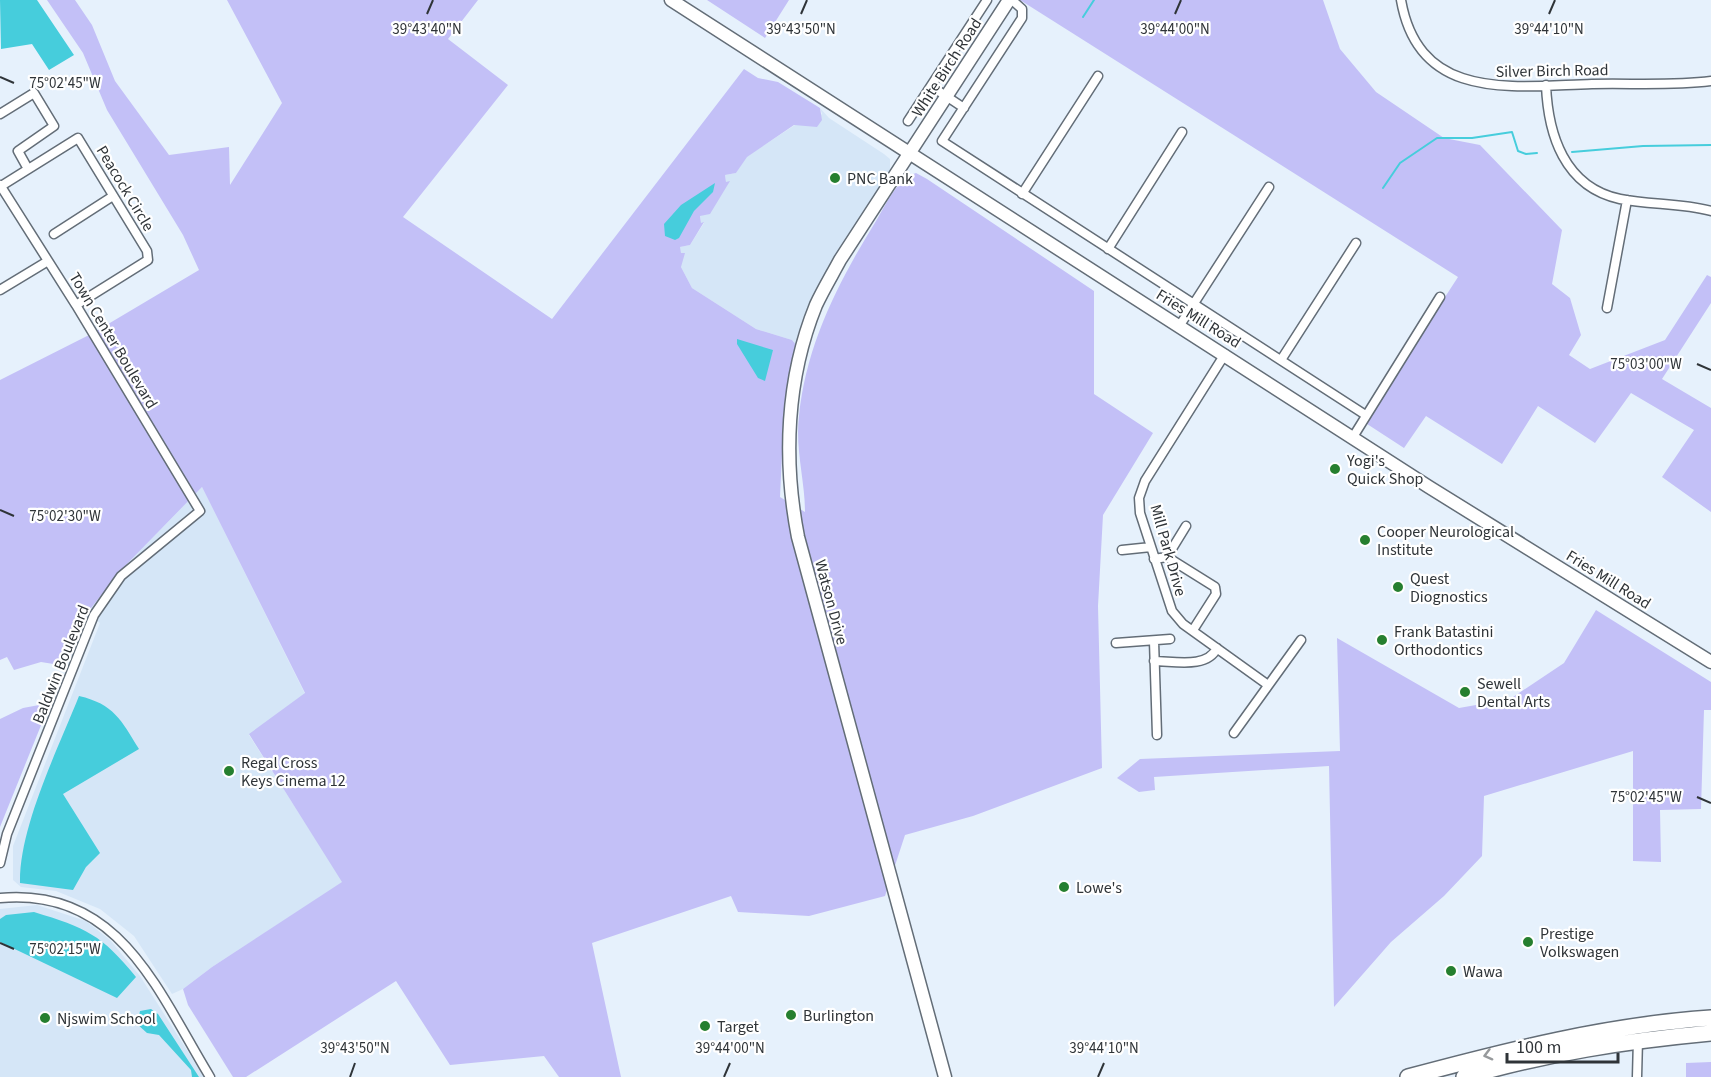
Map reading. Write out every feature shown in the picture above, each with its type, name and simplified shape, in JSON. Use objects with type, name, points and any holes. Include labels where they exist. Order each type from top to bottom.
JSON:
[{"type":"highway","points":[[1408,1077],[1496,1053],[1596,1031],[1711,1018]]},
{"type":"highway","points":[[1464,1077],[1545,1056],[1638,1039],[1711,1033]]},
{"type":"main road","name":"Fries Mill Road","points":[[671,0],[1353,437],[1711,662]]},
{"type":"main road","name":"White Birch Road","points":[[910,152],[1010,0]]},
{"type":"main road","name":"Watson Drive","points":[[910,152],[840,260],[816,305],[797,365],[789,419],[789,494],[801,549],[945,1077]]},
{"type":"street","points":[[908,121],[987,0]]},
{"type":"street","points":[[1010,0],[1022,9],[1022,18],[942,141],[1365,414]]},
{"type":"street","name":"Silver Birch Road","points":[[1401,0],[1408,25],[1422,48],[1455,75],[1489,86],[1711,81]]},
{"type":"street","points":[[1022,194],[1098,76]]},
{"type":"street","points":[[1546,85],[1551,130],[1562,156],[1591,186],[1614,198],[1680,205],[1711,211]]},
{"type":"street","points":[[931,86],[964,108]]},
{"type":"street","points":[[0,114],[34,93],[54,126],[18,151],[28,169]]},
{"type":"street","points":[[1108,249],[1182,132]]},
{"type":"street","name":"Peacock Circle","points":[[0,186],[78,138],[147,251],[148,260],[76,305]]},
{"type":"street","name":"Town Center Boulevard","points":[[0,186],[4,199],[76,305],[200,511]]},
{"type":"street","points":[[1180,325],[1269,187]]},
{"type":"street","points":[[54,234],[113,196]]},
{"type":"street","points":[[1608,308],[1627,200]]},
{"type":"street","points":[[1281,360],[1356,243]]},
{"type":"street","points":[[1,287],[48,261]]},
{"type":"street","points":[[1353,437],[1365,414],[1440,297]]},
{"type":"street","name":"Mill Park Drive","points":[[1225,354],[1145,481],[1139,498],[1140,513],[1168,605],[1183,624],[1268,685]]},
{"type":"street","name":"Baldwin Boulevard","points":[[0,863],[7,834],[94,615],[121,576],[200,511]]},
{"type":"street","points":[[1167,557],[1186,526]]},
{"type":"street","points":[[1122,550],[1150,547]]},
{"type":"street","points":[[1154,559],[1167,557],[1215,587],[1216,594],[1193,630]]},
{"type":"street","points":[[1116,643],[1170,639]]},
{"type":"street","points":[[1154,640],[1157,735]]},
{"type":"street","points":[[1234,733],[1301,640]]},
{"type":"street","points":[[1155,661],[1203,661],[1213,656],[1217,648]]},
{"type":"street","points":[[0,898],[46,900],[82,911],[102,922],[122,939],[140,963],[210,1077]]},
{"type":"street","points":[[1637,1077],[1638,1039]]},
{"type":"shaded area","points":[[0,0],[37,0],[74,55],[49,70],[32,44],[1,49]]},
{"type":"shaded area","points":[[47,0],[75,0],[92,25],[115,81],[169,155],[229,147],[230,185],[282,103],[227,0],[478,0],[448,39],[508,85],[403,217],[552,319],[744,69],[758,78],[778,82],[820,108],[822,120],[817,127],[794,125],[747,157],[736,173],[725,175],[726,182],[730,181],[710,214],[700,216],[701,223],[704,222],[690,245],[680,247],[681,253],[685,253],[681,267],[692,288],[756,329],[792,340],[797,346],[784,411],[780,497],[805,512],[798,428],[809,364],[837,290],[888,200],[903,180],[916,173],[927,179],[1094,291],[1094,394],[1153,433],[1103,515],[1098,606],[1102,768],[973,816],[905,835],[885,896],[809,916],[738,912],[731,896],[592,943],[621,1077],[559,1077],[544,1056],[450,1065],[396,981],[246,1077],[233,1077],[188,1005],[183,989],[212,967],[342,882],[249,734],[305,693],[202,487],[123,568],[87,613],[66,666],[41,662],[14,670],[7,657],[0,660],[0,380],[93,333],[199,270],[183,235],[107,110],[83,53]]},
{"type":"shaded area","points":[[707,0],[789,0],[765,38]]},
{"type":"shaded area","points":[[1020,0],[1323,0],[1340,49],[1376,92],[1444,138],[1480,145],[1562,230],[1552,284],[1570,298],[1581,335],[1569,355],[1590,369],[1665,340],[1707,275],[1711,277],[1711,303],[1662,379],[1711,408],[1711,512],[1662,477],[1694,430],[1631,393],[1595,443],[1538,406],[1502,464],[1426,416],[1404,448],[1364,422],[1458,277]]},
{"type":"shaded area","points":[[820,108],[829,118],[890,159],[890,173],[797,346],[792,340],[756,329],[692,288],[681,267],[680,247],[690,245],[704,223],[701,223],[700,215],[726,182],[725,175],[736,173],[746,157],[795,125],[807,124],[822,114]]},
{"type":"shaded area","points":[[715,183],[713,192],[694,211],[679,238],[675,240],[665,236],[664,224],[681,205]]},
{"type":"shaded area","points":[[737,339],[773,350],[765,381],[758,378],[737,344]]},
{"type":"shaded area","points":[[202,487],[305,694],[249,735],[343,882],[212,967],[183,989],[172,994],[134,936],[100,909],[56,891],[21,887],[13,880],[13,846],[100,623],[87,613],[123,568]]},
{"type":"shaded area","points":[[1596,610],[1711,682],[1711,710],[1704,710],[1701,809],[1660,810],[1661,862],[1633,861],[1633,751],[1484,796],[1482,856],[1444,896],[1391,942],[1334,1007],[1329,766],[1154,777],[1155,790],[1139,792],[1117,778],[1140,759],[1340,751],[1337,638],[1459,708],[1510,699],[1564,663]]},
{"type":"shaded area","points":[[79,696],[91,699],[109,709],[139,749],[63,794],[100,853],[86,867],[73,890],[20,883],[21,861],[33,813]]},
{"type":"shaded area","points":[[50,703],[0,827],[0,719],[23,708]]},
{"type":"shaded area","points":[[37,905],[86,921],[110,940],[140,976],[204,1077],[0,1077],[0,909]]},
{"type":"shaded area","points":[[34,912],[91,934],[113,951],[136,977],[117,998],[0,942],[0,919],[6,915]]},
{"type":"shaded area","points":[[151,1009],[158,1014],[199,1077],[192,1077],[191,1070],[159,1035],[147,1033],[137,1024],[140,1011]]},
{"type":"shaded area","points":[[1711,1062],[1711,1077],[1686,1077],[1686,1063]]},
{"type":"waterway","points":[[1083,17],[1094,0]]},
{"type":"waterway","points":[[1383,188],[1400,163],[1437,138],[1472,138],[1512,132],[1518,151],[1526,154],[1537,153]]},
{"type":"waterway","points":[[1572,152],[1643,146],[1711,145]]},
{"type":"place","name":"PNC Bank","points":[[835,178]]},
{"type":"place","name":"Yogi's Quick Shop","points":[[1335,469]]},
{"type":"place","name":"Cooper Neurological Institute","points":[[1365,540]]},
{"type":"place","name":"Quest Diognostics","points":[[1398,587]]},
{"type":"place","name":"Frank Batastini Orthodontics","points":[[1382,640]]},
{"type":"place","name":"Sewell Dental Arts","points":[[1465,692]]},
{"type":"place","name":"Regal Cross Keys Cinema 12","points":[[229,771]]},
{"type":"place","name":"Lowe's","points":[[1064,887]]},
{"type":"place","name":"Prestige Volkswagen","points":[[1528,942]]},
{"type":"place","name":"Wawa","points":[[1451,971]]},
{"type":"place","name":"Burlington","points":[[791,1015]]},
{"type":"place","name":"Njswim School","points":[[45,1018]]},
{"type":"place","name":"Target","points":[[705,1026]]}]
